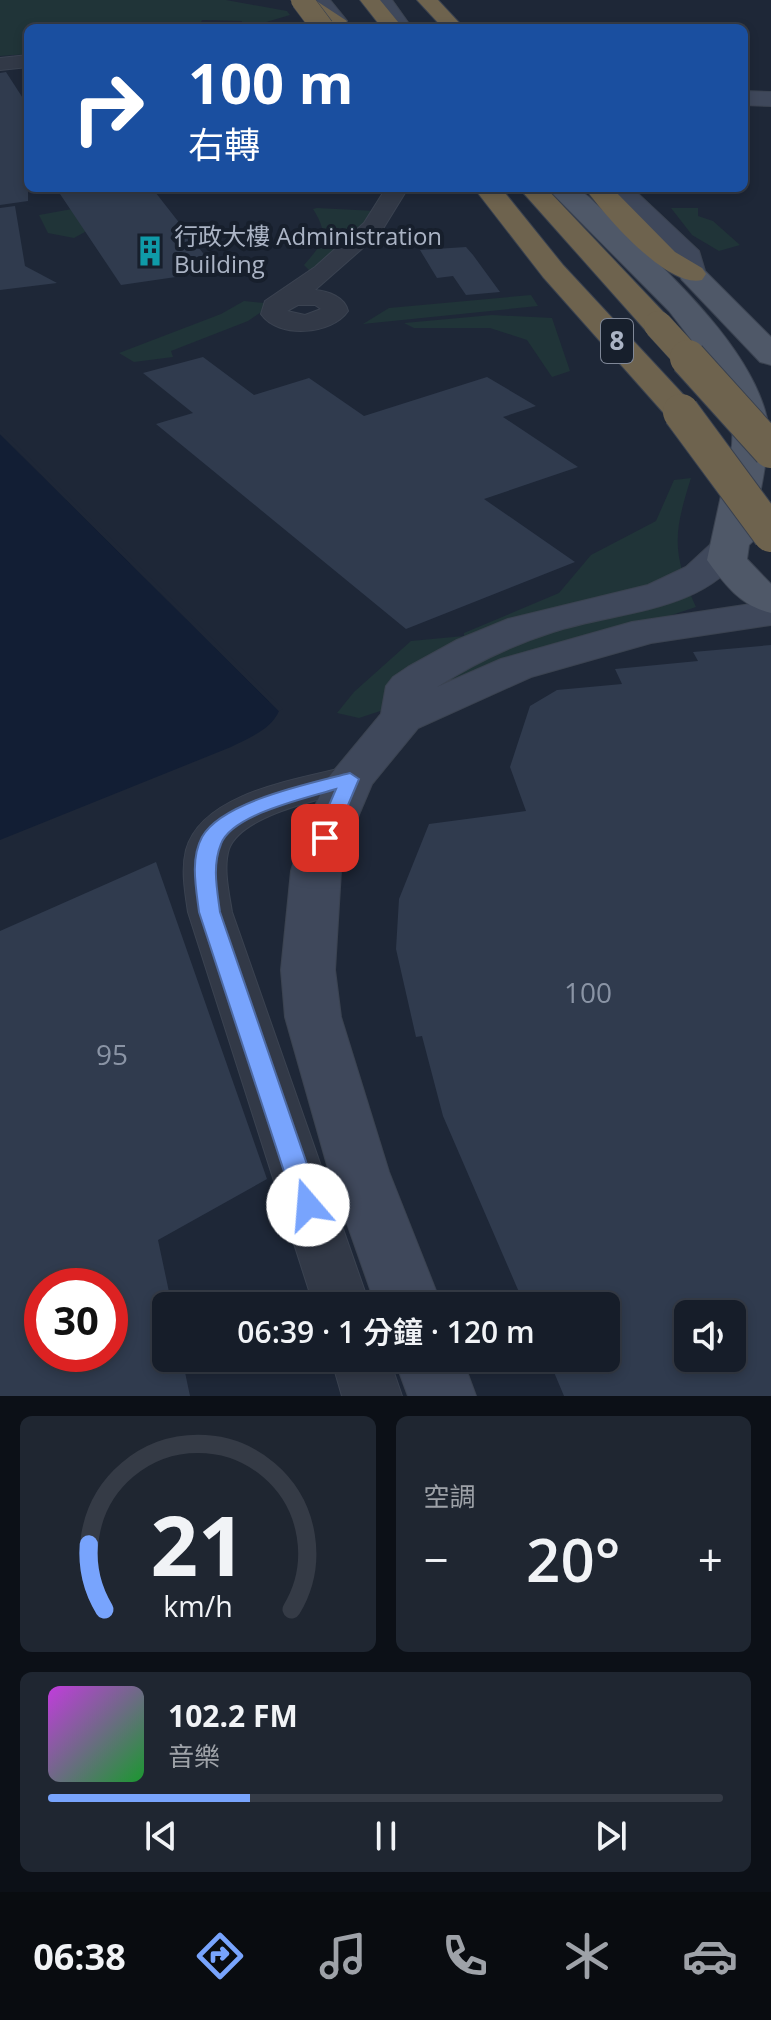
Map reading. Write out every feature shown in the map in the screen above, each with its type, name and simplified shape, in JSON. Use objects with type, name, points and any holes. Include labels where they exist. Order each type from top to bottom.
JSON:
[{"type":"highway","points":[[302,0],[332,24]]},
{"type":"highway","points":[[337,0],[356,24]]},
{"type":"highway","points":[[370,0],[390,24]]},
{"type":"highway","points":[[400,0],[411,24]]},
{"type":"highway","points":[[427,0],[450,24]]},
{"type":"highway","points":[[470,192],[553,271]]},
{"type":"highway","name":"8","points":[[490,192],[553,271],[681,412],[771,534]]},
{"type":"highway","name":"8","points":[[544,192],[771,450]]},
{"type":"highway","points":[[681,412],[771,504]]},
{"type":"main road","points":[[551,192],[580,203],[710,339],[737,377],[751,422],[727,560],[737,576],[771,601]]},
{"type":"main road","points":[[692,274],[771,355]]},
{"type":"main road","points":[[729,545],[771,514]]},
{"type":"street","points":[[320,0],[333,24]]},
{"type":"street","points":[[382,0],[410,24]]},
{"type":"street","points":[[0,64],[24,61]]},
{"type":"street","points":[[748,88],[771,89]]},
{"type":"street","points":[[748,98],[771,99]]},
{"type":"street","points":[[324,272],[322,286],[335,307],[331,315],[304,322],[285,320],[274,314],[274,306],[324,272],[373,227],[388,207],[394,192]]},
{"type":"street","points":[[608,192],[689,257],[692,274]]},
{"type":"street","points":[[402,718],[408,686],[449,659],[499,636],[542,622],[673,589],[701,574],[729,545]]},
{"type":"street","points":[[404,1292],[359,1172],[313,1017],[308,970],[316,871],[325,838],[350,779],[402,718],[474,685],[579,648],[647,631],[771,613]]},
{"type":"street","points":[[337,1292],[210,912],[205,874],[211,839],[232,821],[256,806],[350,779]]},
{"type":"street","points":[[364,1372],[372,1396]]},
{"type":"street","points":[[433,1372],[442,1396]]},
{"type":"green space","points":[[0,0],[226,0],[287,11],[290,15],[263,23],[266,24],[202,20],[200,24],[24,24],[24,54],[0,56]]},
{"type":"green space","points":[[671,208],[698,208],[698,216],[713,221],[740,245],[719,251],[692,235]]},
{"type":"green space","points":[[72,209],[112,217],[74,238],[48,233],[39,215]]},
{"type":"green space","points":[[313,209],[376,211],[328,261],[312,273],[304,265],[322,239],[321,226]]},
{"type":"green space","points":[[531,295],[538,306],[363,324],[389,308]]},
{"type":"green space","points":[[244,301],[264,303],[264,310],[248,321],[171,351],[173,357],[134,362],[119,353],[221,314]]},
{"type":"green space","points":[[492,315],[552,318],[570,371],[552,377],[527,340],[490,328],[414,328],[404,323]]},
{"type":"green space","points":[[691,478],[678,529],[678,543],[683,572],[696,607],[359,718],[337,713],[354,692],[411,641],[464,636],[464,633],[559,593],[591,555],[656,521],[674,480]]},
{"type":"water","points":[[0,434],[279,711],[265,728],[231,747],[0,840]]},
{"type":"pier","points":[[0,430],[283,709],[279,711],[0,434]]},
{"type":"building","points":[[6,72],[24,100],[24,192],[28,192],[28,201],[0,205],[0,73]]},
{"type":"building","name":"行政大樓 Administration Building","points":[[59,192],[155,192],[217,271],[121,285]]},
{"type":"building","points":[[15,206],[25,266],[57,283],[0,290],[0,208]]},
{"type":"building","points":[[466,247],[500,292],[466,295],[453,276],[437,278],[420,250]]},
{"type":"building","points":[[203,357],[254,395],[309,378],[364,416],[487,377],[536,406],[503,417],[578,467],[484,499],[575,562],[406,629],[156,424],[193,413],[143,373]]},
{"type":"building","points":[[771,645],[771,1396],[564,1396],[554,1372],[620,1372],[620,1292],[519,1292],[443,1116],[422,1036],[416,1037],[396,949],[399,899],[429,824],[526,811],[510,767],[530,706],[557,690],[622,684],[615,669],[698,661],[693,652]]},
{"type":"building","points":[[156,862],[267,1179],[158,1240],[169,1292],[152,1292],[152,1372],[185,1372],[190,1396],[0,1396],[0,931]]},
{"type":"place","name":"行政大樓 Administration Building","points":[[150,251]]},
{"type":"route","points":[[308,1205],[210,912],[205,874],[211,839],[232,821],[256,806],[350,779],[325,838]]}]
